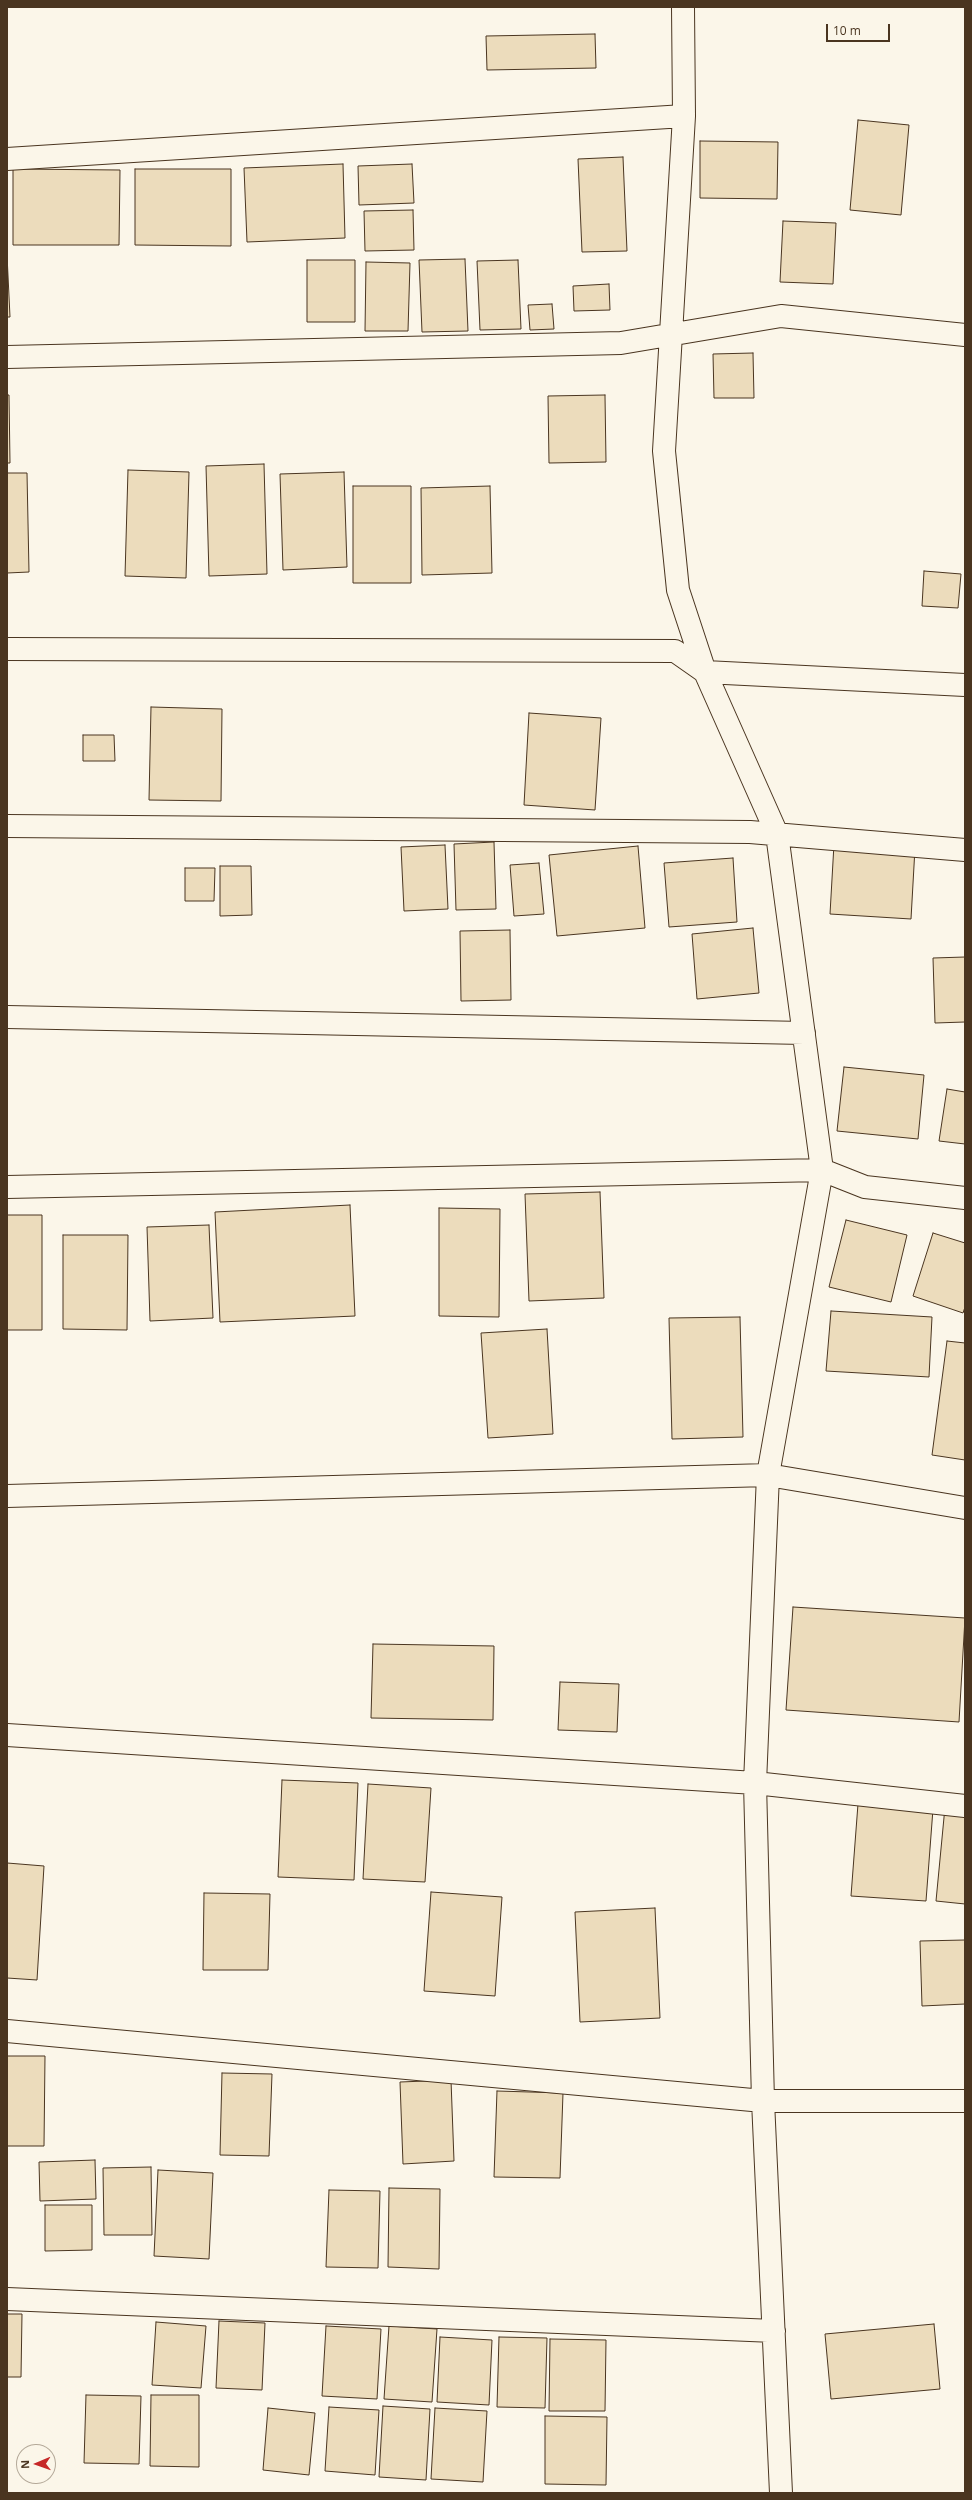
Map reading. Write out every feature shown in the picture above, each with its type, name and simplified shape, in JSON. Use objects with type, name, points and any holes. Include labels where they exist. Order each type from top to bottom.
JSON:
[{"type":"street","points":[[683,7],[684,116],[664,451],[678,590],[705,672],[777,834],[822,1170],[768,1475],[754,1783],[764,2101],[781,2493]]},
{"type":"street","points":[[7,159],[684,116]]},
{"type":"street","points":[[7,357],[621,343],[781,316],[965,335]]},
{"type":"street","points":[[7,649],[675,651],[705,672],[965,685]]},
{"type":"street","points":[[7,826],[742,832],[965,850]]},
{"type":"street","points":[[7,1017],[804,1033]]},
{"type":"street","points":[[7,1187],[822,1170],[865,1187],[965,1198]]},
{"type":"street","points":[[7,1496],[768,1475],[965,1508]]},
{"type":"street","points":[[7,1735],[754,1783],[965,1806]]},
{"type":"street","points":[[7,2031],[764,2101],[965,2101]]},
{"type":"street","points":[[7,2299],[774,2331]]},
{"type":"building","points":[[595,34],[596,68],[487,70],[486,36]]},
{"type":"building","points":[[858,120],[909,125],[901,215],[850,210]]},
{"type":"building","points":[[700,141],[778,142],[777,199],[700,198]]},
{"type":"building","points":[[623,157],[627,251],[582,252],[578,159]]},
{"type":"building","points":[[343,164],[345,238],[247,242],[244,168]]},
{"type":"building","points":[[412,164],[414,203],[359,205],[358,166]]},
{"type":"building","points":[[13,169],[120,170],[119,245],[13,245]]},
{"type":"building","points":[[135,169],[231,169],[231,246],[135,245]]},
{"type":"building","points":[[413,210],[414,250],[365,251],[364,211]]},
{"type":"building","points":[[783,221],[836,223],[833,284],[780,282]]},
{"type":"building","points":[[7,255],[10,317],[7,317]]},
{"type":"building","points":[[465,259],[468,331],[422,332],[419,260]]},
{"type":"building","points":[[307,260],[355,260],[355,322],[307,322]]},
{"type":"building","points":[[518,260],[521,329],[480,330],[477,261]]},
{"type":"building","points":[[366,262],[410,263],[408,331],[365,331]]},
{"type":"building","points":[[609,284],[610,310],[574,311],[573,286]]},
{"type":"building","points":[[552,304],[554,329],[530,330],[528,305]]},
{"type":"building","points":[[753,353],[754,398],[714,398],[713,354]]},
{"type":"building","points":[[7,395],[9,395],[10,463],[7,463]]},
{"type":"building","points":[[605,395],[606,462],[549,463],[548,396]]},
{"type":"building","points":[[264,464],[267,574],[209,576],[206,466]]},
{"type":"building","points":[[128,470],[189,472],[186,578],[125,576]]},
{"type":"building","points":[[344,472],[347,567],[283,570],[280,474]]},
{"type":"building","points":[[7,473],[27,473],[29,572],[7,573]]},
{"type":"building","points":[[353,486],[411,486],[411,583],[353,583]]},
{"type":"building","points":[[490,486],[492,573],[422,575],[421,488]]},
{"type":"building","points":[[924,571],[961,574],[958,608],[922,606]]},
{"type":"building","points":[[151,707],[222,709],[221,801],[149,800]]},
{"type":"building","points":[[529,713],[601,718],[595,810],[524,805]]},
{"type":"building","points":[[83,735],[114,735],[115,761],[83,761]]},
{"type":"building","points":[[494,842],[496,909],[456,910],[454,844]]},
{"type":"building","points":[[834,844],[915,848],[911,919],[830,914]]},
{"type":"building","points":[[445,845],[448,909],[404,911],[401,847]]},
{"type":"building","points":[[638,846],[645,928],[557,936],[549,855]]},
{"type":"building","points":[[733,858],[737,922],[669,927],[664,863]]},
{"type":"building","points":[[539,863],[544,914],[514,916],[510,865]]},
{"type":"building","points":[[220,866],[251,866],[252,915],[220,916]]},
{"type":"building","points":[[185,868],[215,868],[214,901],[185,901]]},
{"type":"building","points":[[753,928],[759,993],[697,999],[692,934]]},
{"type":"building","points":[[510,930],[511,1000],[461,1001],[460,931]]},
{"type":"building","points":[[965,957],[965,1022],[935,1023],[933,958]]},
{"type":"building","points":[[844,1067],[924,1075],[918,1139],[837,1131]]},
{"type":"building","points":[[947,1089],[965,1092],[965,1144],[939,1141]]},
{"type":"building","points":[[600,1192],[604,1298],[529,1301],[525,1194]]},
{"type":"building","points":[[350,1205],[355,1316],[220,1322],[215,1212]]},
{"type":"building","points":[[439,1208],[500,1209],[499,1317],[439,1316]]},
{"type":"building","points":[[7,1215],[42,1215],[42,1330],[7,1330]]},
{"type":"building","points":[[846,1220],[907,1235],[891,1302],[829,1287]]},
{"type":"building","points":[[209,1225],[213,1318],[150,1321],[147,1227]]},
{"type":"building","points":[[933,1233],[965,1243],[965,1307],[963,1313],[913,1296]]},
{"type":"building","points":[[63,1235],[128,1235],[127,1330],[63,1329]]},
{"type":"building","points":[[831,1311],[932,1317],[929,1377],[826,1371]]},
{"type":"building","points":[[740,1317],[743,1437],[672,1439],[669,1318]]},
{"type":"building","points":[[547,1329],[553,1434],[488,1438],[481,1333]]},
{"type":"building","points":[[947,1341],[965,1343],[965,1460],[932,1455]]},
{"type":"building","points":[[793,1607],[965,1618],[959,1722],[786,1710]]},
{"type":"building","points":[[373,1644],[494,1646],[493,1720],[371,1718]]},
{"type":"building","points":[[560,1682],[619,1684],[617,1732],[558,1730]]},
{"type":"building","points":[[282,1780],[358,1783],[354,1880],[278,1877]]},
{"type":"building","points":[[368,1784],[431,1788],[425,1882],[363,1879]]},
{"type":"building","points":[[858,1804],[933,1809],[926,1901],[851,1896]]},
{"type":"building","points":[[945,1807],[965,1809],[965,1904],[936,1901]]},
{"type":"building","points":[[7,1863],[44,1866],[37,1980],[7,1978]]},
{"type":"building","points":[[431,1892],[502,1897],[495,1996],[424,1991]]},
{"type":"building","points":[[204,1893],[270,1894],[268,1970],[203,1970]]},
{"type":"building","points":[[655,1908],[660,2018],[580,2022],[575,1912]]},
{"type":"building","points":[[965,1940],[965,2004],[922,2006],[920,1941]]},
{"type":"building","points":[[7,2056],[45,2056],[44,2146],[7,2146]]},
{"type":"building","points":[[222,2073],[272,2074],[269,2156],[220,2155]]},
{"type":"building","points":[[451,2080],[454,2161],[403,2164],[400,2082]]},
{"type":"building","points":[[497,2091],[563,2093],[560,2178],[494,2177]]},
{"type":"building","points":[[95,2160],[96,2199],[40,2201],[39,2162]]},
{"type":"building","points":[[151,2167],[152,2235],[104,2235],[103,2168]]},
{"type":"building","points":[[158,2170],[213,2173],[209,2259],[154,2256]]},
{"type":"building","points":[[389,2188],[440,2189],[439,2269],[388,2267]]},
{"type":"building","points":[[329,2190],[380,2191],[378,2268],[326,2267]]},
{"type":"building","points":[[45,2205],[92,2205],[92,2250],[45,2251]]},
{"type":"building","points":[[7,2314],[22,2314],[21,2377],[7,2377]]},
{"type":"building","points":[[219,2321],[265,2323],[262,2390],[216,2388]]},
{"type":"building","points":[[156,2322],[206,2326],[201,2388],[152,2385]]},
{"type":"building","points":[[934,2324],[940,2389],[831,2399],[825,2334]]},
{"type":"building","points":[[326,2326],[381,2329],[377,2399],[322,2396]]},
{"type":"building","points":[[389,2326],[437,2329],[432,2402],[384,2399]]},
{"type":"building","points":[[440,2337],[492,2340],[489,2405],[437,2402]]},
{"type":"building","points":[[499,2337],[547,2338],[545,2408],[497,2407]]},
{"type":"building","points":[[550,2339],[606,2340],[605,2411],[549,2411]]},
{"type":"building","points":[[86,2395],[141,2396],[139,2464],[84,2463]]},
{"type":"building","points":[[151,2395],[199,2395],[199,2467],[150,2466]]},
{"type":"building","points":[[383,2406],[430,2409],[426,2480],[379,2477]]},
{"type":"building","points":[[329,2407],[379,2410],[375,2475],[325,2471]]},
{"type":"building","points":[[268,2408],[315,2413],[309,2475],[263,2470]]},
{"type":"building","points":[[435,2408],[487,2411],[483,2482],[431,2479]]},
{"type":"building","points":[[545,2416],[607,2417],[606,2485],[545,2484]]}]
